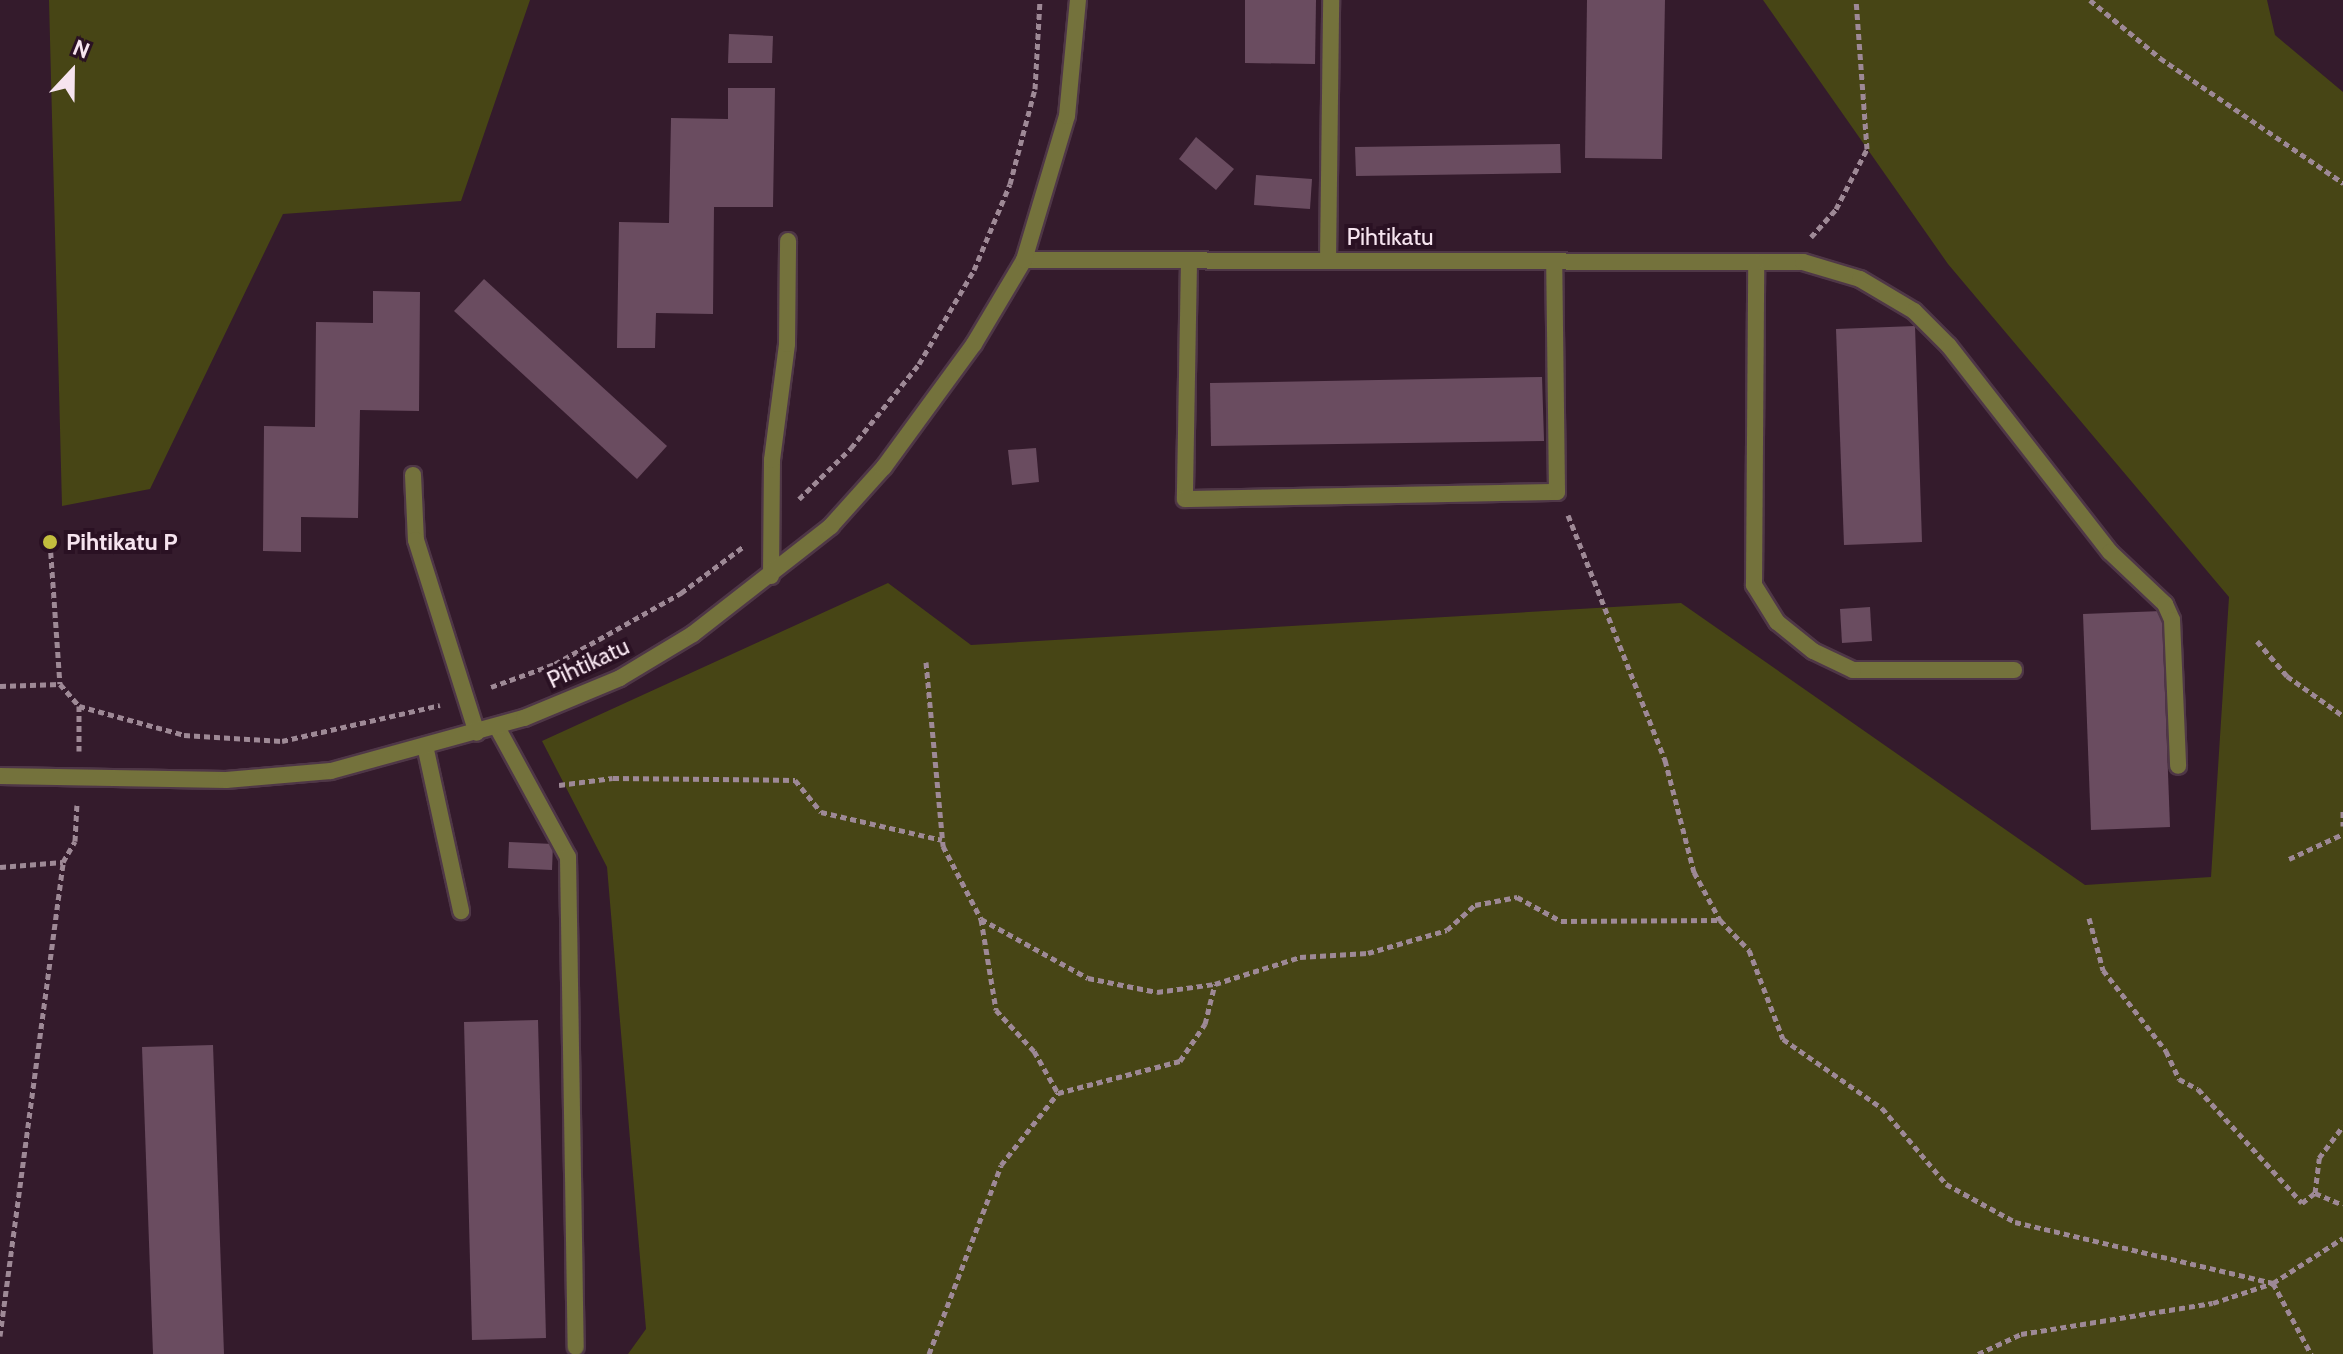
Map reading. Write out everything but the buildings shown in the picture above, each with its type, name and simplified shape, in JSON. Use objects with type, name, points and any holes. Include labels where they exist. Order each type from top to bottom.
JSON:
[{"type":"street","name":"Pihtikatu","points":[[0,776],[78,781],[301,774],[426,750],[497,727],[620,678],[771,576],[831,526],[884,467],[974,344],[1024,260],[1067,116],[1078,0]]},
{"type":"street","points":[[1328,261],[1331,0]]},
{"type":"street","points":[[771,576],[771,526],[787,344],[788,241]]},
{"type":"street","name":"Pihtikatu","points":[[1024,260],[1798,262],[1860,279],[1914,311],[1949,346],[2110,552],[2165,604],[2172,620],[2178,766]]},
{"type":"street","points":[[1189,261],[1185,499],[1557,492],[1554,262]]},
{"type":"street","points":[[1756,262],[1754,585],[1777,622],[1813,651],[1853,670],[2014,670]]},
{"type":"street","points":[[413,475],[416,540],[477,733]]},
{"type":"street","points":[[497,727],[568,857],[576,1347]]},
{"type":"street","points":[[426,750],[461,911]]},
{"type":"path","points":[[50,542],[60,684],[79,706],[184,735],[282,741],[467,696],[555,664],[681,593],[771,526],[851,448],[919,364],[974,270],[1010,184],[1035,89],[1040,0]]},
{"type":"path","points":[[1798,262],[1836,209],[1867,149],[1856,0]]},
{"type":"path","points":[[2090,0],[2160,58],[2343,183]]},
{"type":"path","points":[[1557,492],[1665,760],[1694,872],[1720,920],[1749,950],[1783,1039],[1882,1108],[1946,1184],[2015,1222],[2273,1283],[2311,1354]]},
{"type":"path","points":[[2257,641],[2287,676],[2343,716]]},
{"type":"path","points":[[926,662],[942,840],[981,919],[996,1010],[1034,1051],[1058,1093]]},
{"type":"path","points":[[0,686],[60,684]]},
{"type":"path","points":[[0,1336],[63,862],[75,841],[79,706]]},
{"type":"path","points":[[531,789],[613,778],[795,780],[821,812],[942,840]]},
{"type":"path","points":[[2343,811],[2343,826]]},
{"type":"path","points":[[2289,859],[2343,834]]},
{"type":"path","points":[[0,867],[63,862]]},
{"type":"path","points":[[981,919],[1088,978],[1157,992],[1215,984],[1300,957],[1368,953],[1447,930],[1475,905],[1517,897],[1561,921],[1720,920]]},
{"type":"path","points":[[2089,918],[2103,970],[2166,1051],[2179,1079],[2198,1089],[2302,1203],[2315,1193],[2319,1158],[2343,1126]]},
{"type":"path","points":[[929,1354],[938,1344],[950,1289],[1001,1165],[1058,1093],[1180,1061],[1205,1024],[1215,984]]},
{"type":"path","points":[[2315,1193],[2343,1205]]},
{"type":"path","points":[[1978,1354],[2021,1334],[2213,1303],[2273,1283],[2343,1238]]},
{"type":"shaded area","points":[[49,0],[530,0],[461,201],[283,214],[150,489],[62,506]]},
{"type":"shaded area","points":[[1763,0],[2267,0],[2275,35],[2343,92],[2343,1354],[628,1354],[646,1329],[607,867],[542,741],[888,583],[971,645],[1681,603],[2085,885],[2211,877],[2229,597],[1948,264]]},
{"type":"place","name":"Pihtikatu P","points":[[50,542]]}]
